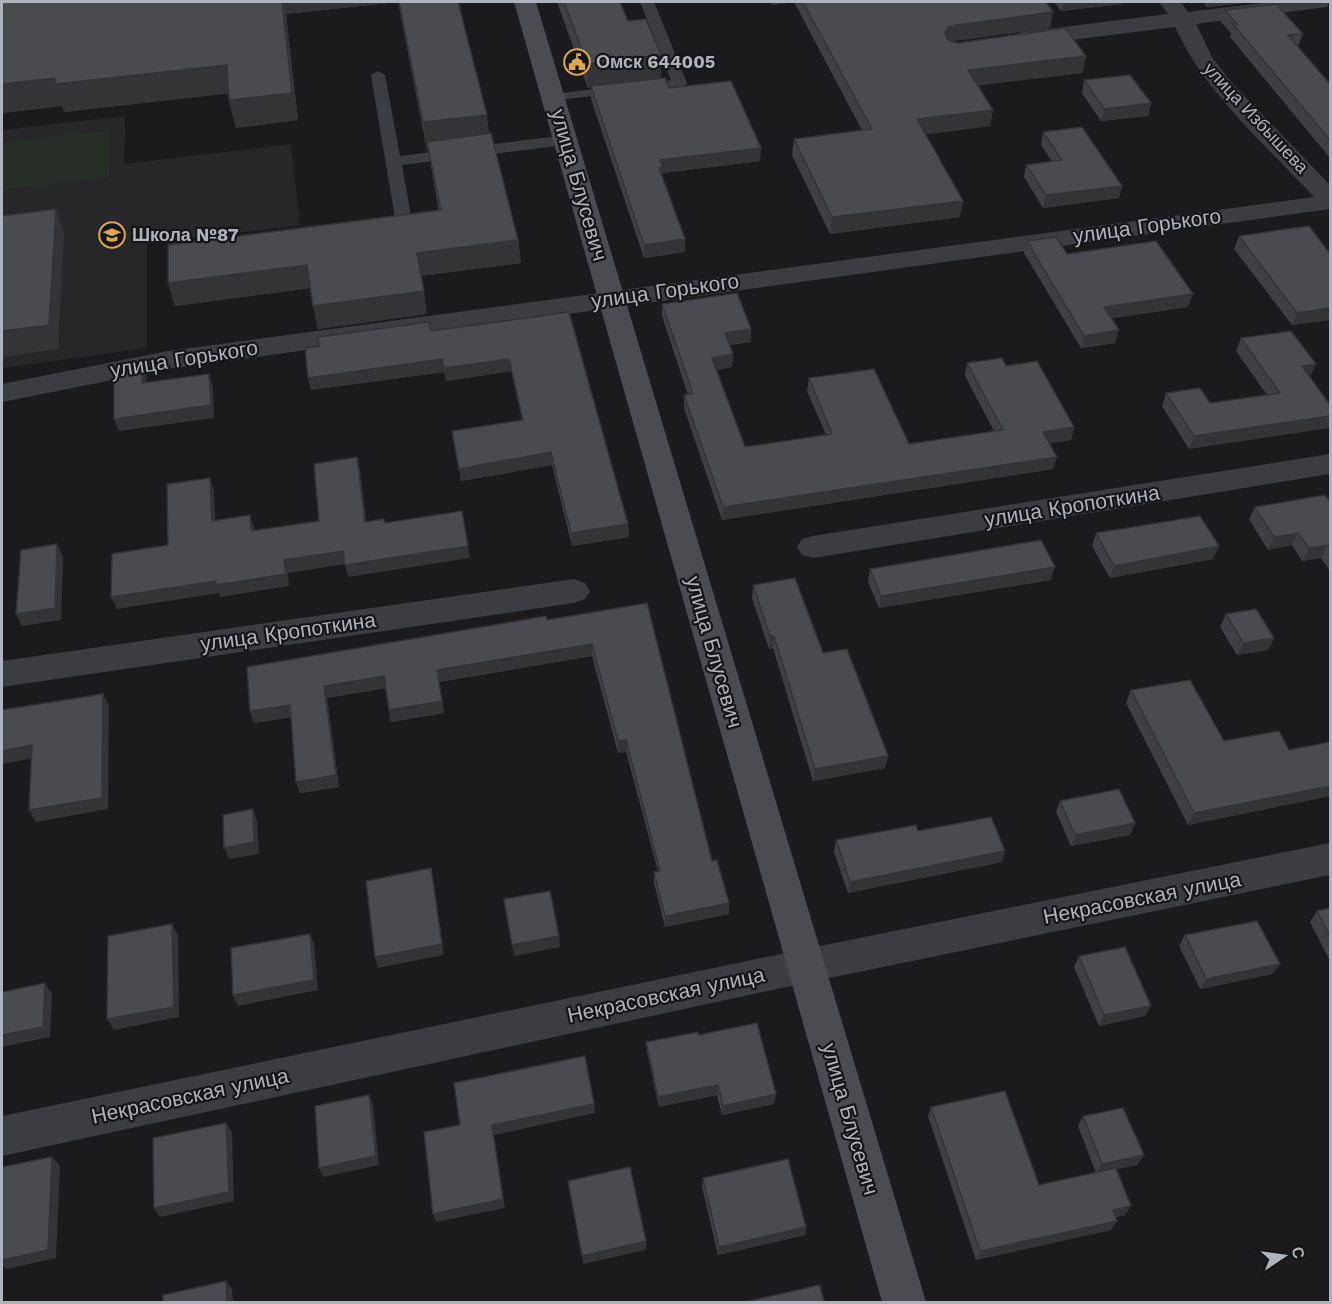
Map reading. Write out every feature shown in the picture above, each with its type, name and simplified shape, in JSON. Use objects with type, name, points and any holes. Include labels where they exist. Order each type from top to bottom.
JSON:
[{"type":"main road","name":"улица Блусевич","points":[[525,2],[904,1302]]},
{"type":"street","points":[[999,43],[1176,10],[1319,2]]},
{"type":"street","name":"улица Избышева","points":[[1176,10],[1202,58],[1223,87],[1330,200]]},
{"type":"street","name":"улица Горького","points":[[2,393],[168,360],[1330,200]]},
{"type":"street","name":"улица Кропоткина","points":[[813,547],[1330,464]]},
{"type":"street","name":"улица Кропоткина","points":[[2,674],[574,591]]},
{"type":"street","name":"Некрасовская улица","points":[[2,1136],[805,966],[1330,860]]},
{"type":"lane","points":[[553,98],[680,83],[646,2]]},
{"type":"lane","points":[[369,226],[404,222],[378,75]]},
{"type":"lane","points":[[393,161],[566,140]]},
{"type":"shaded area","name":"Школа №87","points":[[125,116],[124,164],[291,144],[300,225],[147,244],[147,348],[2,368],[2,130]]},
{"type":"shaded area","points":[[110,130],[109,177],[2,190],[2,143]]},
{"type":"building","points":[[2,2],[282,2],[292,93],[229,100],[227,65],[55,84],[55,78],[2,84]]},
{"type":"building","points":[[399,2],[458,2],[487,115],[423,122]]},
{"type":"building","points":[[564,2],[620,2],[628,21],[646,19],[661,55],[587,64]]},
{"type":"building","points":[[803,2],[1046,2],[1053,12],[957,25],[949,27],[945,33],[948,40],[958,43],[1065,28],[1086,56],[968,70],[993,110],[917,119],[963,201],[832,217],[794,139],[872,129]]},
{"type":"building","points":[[1276,4],[1303,34],[1288,35],[1330,84],[1330,140],[1233,24],[1237,24],[1225,10]]},
{"type":"building","points":[[1130,75],[1151,103],[1104,109],[1084,80]]},
{"type":"building","points":[[665,78],[669,88],[731,81],[761,148],[660,160],[663,168],[659,168],[685,239],[644,245],[591,86]]},
{"type":"building","points":[[1082,127],[1122,186],[1046,195],[1026,165],[1062,160],[1043,132]]},
{"type":"building","points":[[491,133],[518,240],[417,253],[424,291],[313,306],[307,265],[168,283],[168,245],[441,210],[427,142]]},
{"type":"building","points":[[56,209],[49,325],[2,331],[2,216]]},
{"type":"building","points":[[1309,226],[1330,254],[1330,308],[1297,313],[1239,236]]},
{"type":"building","points":[[1056,237],[1067,254],[1156,241],[1193,294],[1104,307],[1119,330],[1084,336],[1027,241]]},
{"type":"building","points":[[737,293],[751,329],[725,333],[733,354],[712,358],[745,447],[832,434],[809,378],[874,369],[909,444],[1003,430],[967,363],[1002,358],[1006,366],[1037,361],[1074,427],[1043,432],[1057,457],[723,507],[684,395],[693,394],[662,304]]},
{"type":"building","points":[[569,312],[628,524],[571,533],[551,452],[459,469],[452,431],[523,420],[509,359],[444,368],[442,359],[308,378],[305,348],[319,346],[318,337],[429,322],[431,331]]},
{"type":"building","points":[[1291,331],[1316,364],[1302,366],[1330,405],[1330,416],[1194,436],[1166,393],[1200,388],[1210,403],[1280,393],[1241,338]]},
{"type":"building","points":[[142,363],[142,383],[209,374],[211,405],[114,419],[114,368]]},
{"type":"building","points":[[357,457],[365,522],[384,519],[385,523],[462,511],[468,546],[345,565],[343,551],[284,560],[286,574],[216,585],[216,581],[111,597],[112,554],[168,545],[167,484],[210,478],[212,521],[250,515],[251,531],[319,521],[314,464]]},
{"type":"building","points":[[1325,495],[1330,502],[1330,549],[1328,545],[1309,548],[1298,533],[1274,537],[1255,507]]},
{"type":"building","points":[[1200,516],[1219,546],[1114,566],[1096,533]]},
{"type":"building","points":[[1041,540],[1055,567],[881,596],[870,569]]},
{"type":"building","points":[[57,544],[55,608],[16,614],[21,550]]},
{"type":"building","points":[[795,578],[823,653],[847,649],[888,756],[815,769],[774,636],[770,636],[753,585]]},
{"type":"building","points":[[647,603],[712,861],[717,860],[729,903],[665,916],[654,872],[660,871],[626,740],[618,741],[592,644],[437,670],[442,701],[389,710],[384,676],[324,686],[336,775],[296,782],[290,705],[250,711],[247,667],[546,616],[547,620]]},
{"type":"building","points":[[1256,609],[1274,638],[1243,643],[1226,614]]},
{"type":"building","points":[[1190,680],[1224,741],[1279,731],[1289,750],[1330,742],[1330,786],[1194,813],[1131,690]]},
{"type":"building","points":[[103,694],[102,798],[29,810],[32,745],[2,751],[2,710]]},
{"type":"building","points":[[1119,789],[1135,823],[1075,835],[1060,801]]},
{"type":"building","points":[[253,809],[254,842],[224,848],[223,815]]},
{"type":"building","points":[[991,817],[1005,851],[850,882],[836,840],[916,825],[918,831]]},
{"type":"building","points":[[431,868],[442,944],[375,957],[366,881]]},
{"type":"building","points":[[550,891],[559,936],[512,945],[504,899]]},
{"type":"building","points":[[1330,908],[1330,936],[1317,911]]},
{"type":"building","points":[[1257,921],[1280,964],[1206,979],[1185,935]]},
{"type":"building","points":[[172,924],[174,1007],[107,1019],[108,936]]},
{"type":"building","points":[[310,934],[314,980],[233,995],[231,948]]},
{"type":"building","points":[[1125,947],[1151,1006],[1104,1015],[1079,956]]},
{"type":"building","points":[[45,983],[43,1027],[2,1035],[2,992]]},
{"type":"building","points":[[757,1023],[776,1094],[723,1106],[718,1085],[658,1097],[646,1042],[698,1032],[699,1035]]},
{"type":"building","points":[[585,1056],[594,1104],[492,1125],[503,1199],[433,1214],[424,1132],[460,1125],[454,1083]]},
{"type":"building","points":[[1005,1091],[1039,1185],[1116,1168],[1131,1206],[1113,1210],[1117,1221],[980,1251],[931,1107]]},
{"type":"building","points":[[369,1095],[376,1156],[319,1168],[315,1106]]},
{"type":"building","points":[[1123,1108],[1144,1155],[1102,1164],[1083,1116]]},
{"type":"building","points":[[226,1123],[229,1192],[154,1208],[153,1138]]},
{"type":"building","points":[[52,1157],[48,1250],[2,1260],[2,1167]]},
{"type":"building","points":[[788,1159],[806,1227],[719,1247],[703,1178]]},
{"type":"building","points":[[630,1167],[646,1241],[582,1256],[568,1181]]},
{"type":"building","points":[[226,1281],[227,1302],[163,1302],[163,1295]]},
{"type":"building","points":[[820,1285],[824,1302],[744,1302]]},
{"type":"place","name":"Омск 644005","points":[[577,62]]},
{"type":"place","name":"Школа №87","points":[[112,235]]}]
